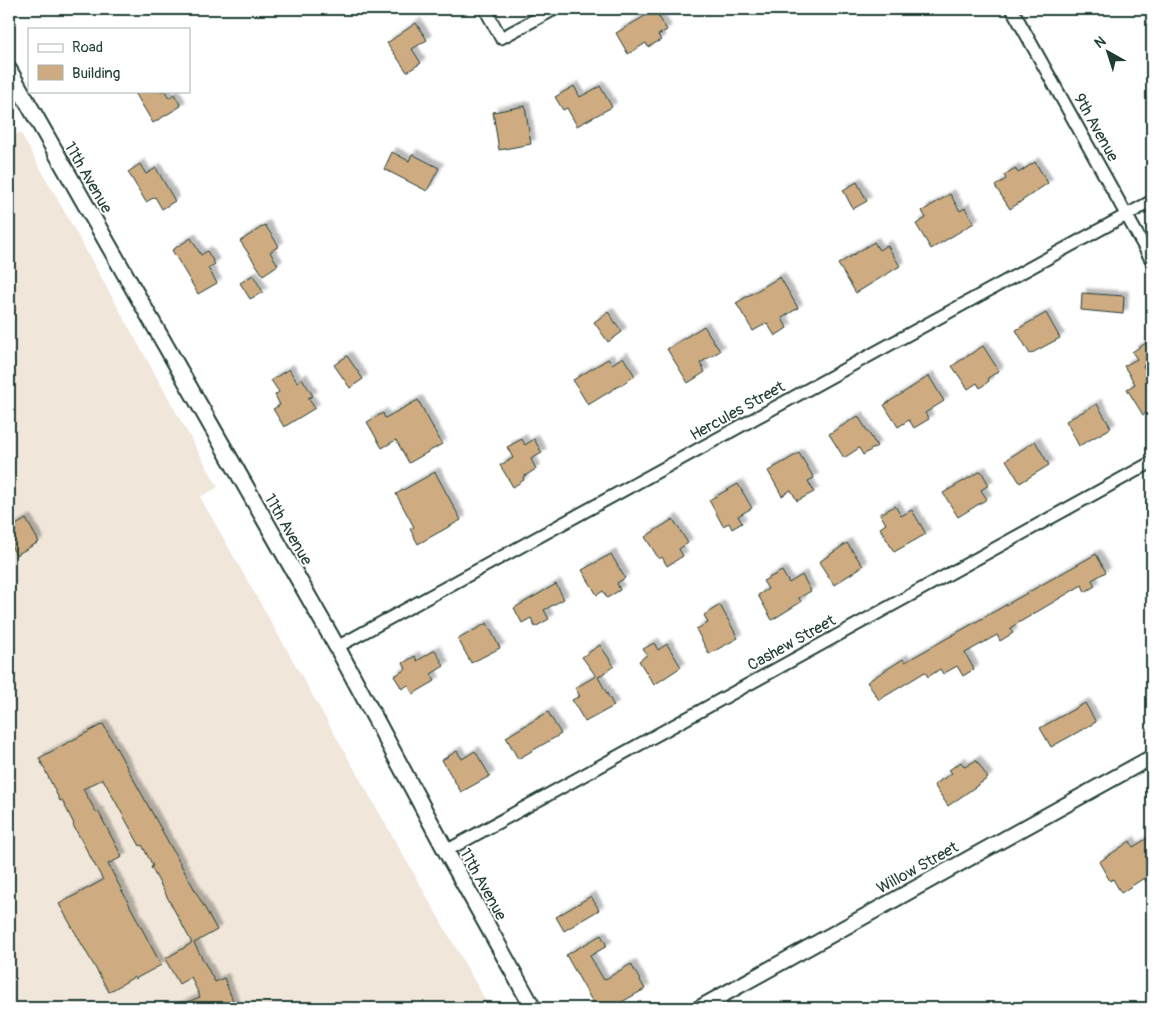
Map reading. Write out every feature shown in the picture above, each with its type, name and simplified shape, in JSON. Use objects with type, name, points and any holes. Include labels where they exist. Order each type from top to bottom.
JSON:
[{"type":"main road","name":"11th Avenue","points":[[9,70],[337,647],[446,851],[533,1008]]},
{"type":"street","points":[[485,9],[501,38],[555,9]]},
{"type":"street","name":"9th Avenue","points":[[1012,9],[1152,261]]},
{"type":"street","name":"Hercules Street","points":[[337,647],[1152,201]]},
{"type":"street","name":"Cashew Street","points":[[446,851],[1152,462]]},
{"type":"street","name":"Willow Street","points":[[700,1008],[1152,757]]},
{"type":"shaded area","points":[[20,132],[218,487],[200,497],[490,1008],[9,1008],[9,139]]},
{"type":"building","points":[[655,10],[667,30],[658,35],[661,40],[648,47],[646,43],[628,54],[616,33]]},
{"type":"building","points":[[416,23],[427,40],[412,49],[421,63],[407,72],[387,43]]},
{"type":"building","points":[[574,86],[580,97],[600,86],[612,107],[577,126],[567,108],[563,110],[555,97]]},
{"type":"building","points":[[135,92],[166,92],[169,98],[174,94],[181,106],[153,123]]},
{"type":"building","points":[[525,106],[531,144],[499,150],[493,112]]},
{"type":"building","points":[[392,152],[409,161],[412,154],[439,168],[427,191],[384,169]]},
{"type":"building","points":[[1035,162],[1048,183],[1010,209],[995,186],[1006,179],[1004,175],[1015,168],[1018,173]]},
{"type":"building","points":[[140,164],[146,174],[156,168],[175,201],[162,209],[155,197],[146,202],[128,172]]},
{"type":"building","points":[[857,182],[867,201],[853,209],[843,190]]},
{"type":"building","points":[[950,194],[960,211],[965,208],[974,223],[931,249],[916,224],[926,218],[922,211]]},
{"type":"building","points":[[265,225],[279,246],[270,252],[278,265],[263,275],[240,241]]},
{"type":"building","points":[[191,238],[201,255],[207,251],[215,264],[208,268],[217,283],[198,294],[172,250]]},
{"type":"building","points":[[874,242],[879,250],[887,245],[900,266],[856,293],[838,264]]},
{"type":"building","points":[[253,275],[263,292],[250,299],[240,283]]},
{"type":"building","points":[[780,277],[798,308],[782,318],[787,328],[775,336],[767,323],[753,331],[736,303]]},
{"type":"building","points":[[1082,293],[1124,296],[1123,314],[1081,310]]},
{"type":"building","points":[[608,312],[622,332],[608,342],[594,322]]},
{"type":"building","points":[[1046,313],[1060,338],[1030,354],[1016,330]]},
{"type":"building","points":[[704,326],[720,351],[700,363],[705,372],[688,383],[667,349]]},
{"type":"building","points":[[1146,343],[1152,354],[1152,360],[1143,366],[1152,381],[1152,410],[1143,415],[1127,389],[1135,384],[1124,366],[1137,359],[1132,352]]},
{"type":"building","points":[[983,346],[999,371],[988,378],[989,381],[980,388],[977,383],[968,389],[952,366]]},
{"type":"building","points":[[347,356],[363,379],[350,388],[334,365]]},
{"type":"building","points":[[623,357],[635,376],[588,405],[573,380],[608,359],[612,364]]},
{"type":"building","points":[[289,369],[297,382],[302,378],[313,396],[308,398],[315,408],[284,427],[273,409],[280,405],[275,395],[279,392],[271,380]]},
{"type":"building","points":[[929,376],[944,401],[925,413],[929,419],[914,428],[909,420],[898,427],[884,405]]},
{"type":"building","points":[[418,400],[442,444],[409,463],[396,440],[382,448],[367,422],[383,413],[385,418]]},
{"type":"building","points":[[1097,404],[1111,428],[1079,446],[1066,421]]},
{"type":"building","points":[[858,416],[877,446],[863,455],[859,448],[844,458],[829,434]]},
{"type":"building","points":[[522,439],[525,445],[534,439],[542,453],[531,459],[536,469],[523,477],[524,480],[513,487],[500,465],[513,458],[507,447]]},
{"type":"building","points":[[1035,441],[1049,465],[1020,483],[1006,460]]},
{"type":"building","points":[[799,453],[814,478],[808,481],[814,492],[797,501],[791,490],[782,496],[768,471]]},
{"type":"building","points":[[981,471],[989,485],[981,490],[987,499],[958,517],[943,493]]},
{"type":"building","points":[[435,472],[461,520],[418,544],[410,529],[414,527],[396,494]]},
{"type":"building","points":[[738,484],[752,508],[738,516],[742,523],[732,529],[729,523],[723,526],[709,500]]},
{"type":"building","points":[[895,506],[901,516],[912,510],[926,534],[894,552],[880,528],[886,524],[880,514]]},
{"type":"building","points":[[26,519],[39,542],[16,555],[9,542],[9,529]]},
{"type":"building","points":[[673,519],[688,543],[679,549],[683,556],[667,566],[662,557],[659,559],[645,537]]},
{"type":"building","points":[[847,543],[863,566],[834,585],[819,562]]},
{"type":"building","points":[[611,554],[625,578],[617,583],[620,590],[607,598],[603,591],[597,595],[582,570]]},
{"type":"building","points":[[1096,554],[1106,572],[1092,580],[1095,586],[1085,592],[1082,585],[1010,628],[1013,633],[1000,641],[997,635],[965,653],[974,669],[963,676],[957,666],[943,674],[940,669],[928,677],[925,672],[879,700],[867,682],[903,659],[905,662]]},
{"type":"building","points":[[782,571],[789,583],[802,575],[811,591],[799,598],[801,602],[772,620],[758,595],[768,589],[763,581]]},
{"type":"building","points":[[556,584],[564,599],[544,610],[549,619],[535,627],[531,618],[522,623],[514,608]]},
{"type":"building","points":[[720,605],[738,638],[709,654],[696,629],[708,623],[704,615]]},
{"type":"building","points":[[487,623],[500,648],[471,663],[458,639]]},
{"type":"building","points":[[654,643],[658,650],[667,644],[681,667],[654,685],[639,661],[647,655],[643,649]]},
{"type":"building","points":[[600,645],[614,666],[598,677],[614,706],[585,722],[572,700],[580,696],[575,688],[596,676],[582,657]]},
{"type":"building","points":[[435,650],[444,666],[431,674],[435,681],[413,694],[408,685],[402,689],[394,676],[406,669],[403,663],[415,656],[417,661]]},
{"type":"building","points":[[1085,703],[1096,722],[1051,747],[1040,728]]},
{"type":"building","points":[[548,712],[561,734],[518,759],[506,737]]},
{"type":"building","points":[[103,724],[217,930],[194,943],[215,982],[224,978],[236,1008],[173,1008],[200,997],[191,977],[179,984],[165,959],[192,943],[151,867],[153,866],[142,845],[140,846],[103,779],[83,789],[96,812],[98,811],[122,857],[108,864],[161,965],[135,979],[134,977],[109,992],[59,904],[103,880],[39,758]]},
{"type":"building","points":[[457,751],[462,759],[475,751],[490,776],[461,792],[442,760]]},
{"type":"building","points":[[976,760],[988,778],[948,806],[934,785],[952,773],[949,770],[961,762],[965,767]]},
{"type":"building","points":[[1146,839],[1152,848],[1152,891],[1144,878],[1121,893],[1113,879],[1110,881],[1099,862],[1130,841],[1133,847]]},
{"type":"building","points":[[591,896],[599,910],[564,931],[556,917]]},
{"type":"building","points":[[601,935],[607,946],[590,956],[604,980],[631,964],[645,989],[611,1008],[596,1008],[566,955]]}]
